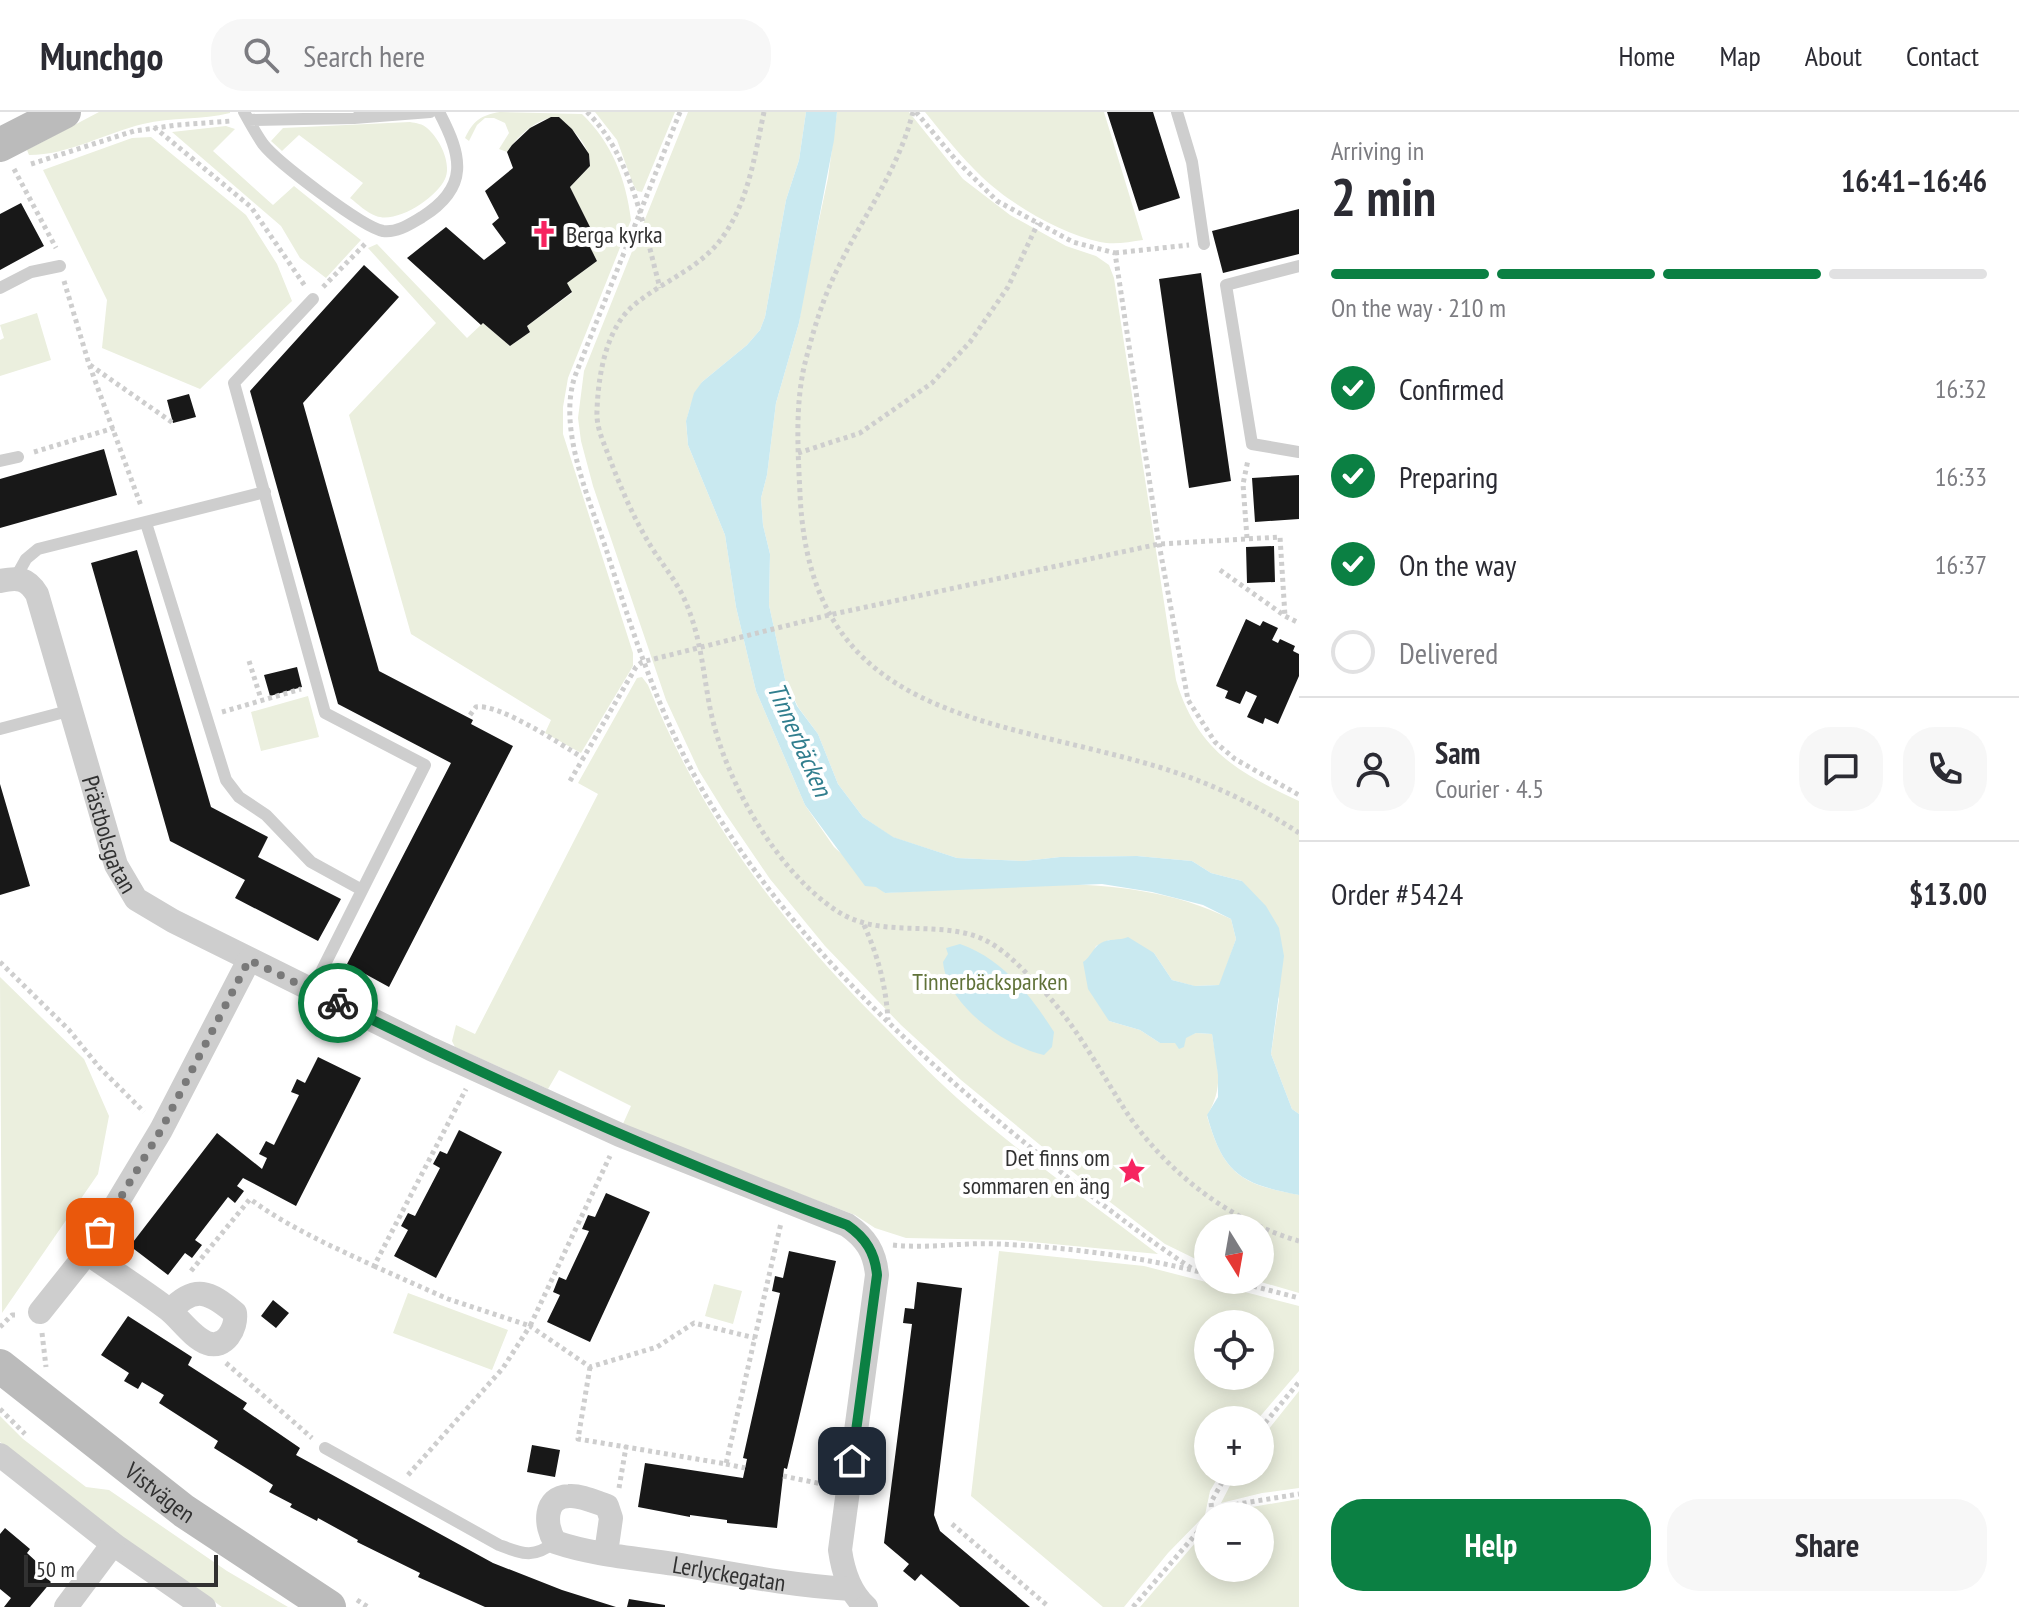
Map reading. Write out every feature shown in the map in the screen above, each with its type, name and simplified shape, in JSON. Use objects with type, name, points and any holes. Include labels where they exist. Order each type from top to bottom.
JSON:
[{"type":"main road","points":[[7,156],[64,112]]},
{"type":"main road","name":"Vistvägen","points":[[0,1366],[184,1511],[329,1607]]},
{"type":"street","name":"Prästbolsgatan","points":[[8,579],[30,583],[37,594],[116,865],[136,899],[249,960],[476,1071],[620,1135],[847,1225],[864,1240]]},
{"type":"street","points":[[40,1312],[87,1253],[161,1130],[249,960]]},
{"type":"street","points":[[859,1598],[842,1571],[840,1550],[877,1275],[876,1262],[864,1240]]},
{"type":"street","points":[[87,1253],[166,1308],[205,1343],[218,1344],[229,1337],[236,1323],[235,1313],[216,1296],[198,1294],[183,1297],[166,1308]]},
{"type":"street","points":[[0,1455],[113,1544],[204,1607]]},
{"type":"street","points":[[555,1542],[547,1521],[549,1508],[556,1499],[569,1495],[607,1506],[611,1518],[606,1553]]},
{"type":"street","name":"Lerlyckegatan","points":[[555,1542],[859,1598]]},
{"type":"street","points":[[66,1607],[113,1544]]},
{"type":"lane","points":[[246,116],[354,118],[430,112]]},
{"type":"lane","points":[[246,116],[264,146],[288,167],[346,210],[378,230],[390,232],[408,226],[431,212],[450,193],[457,178],[459,161],[439,112]]},
{"type":"lane","points":[[1177,112],[1192,162],[1204,244]]},
{"type":"lane","points":[[0,288],[31,272],[60,266]]},
{"type":"lane","points":[[1299,266],[1226,285],[1252,444],[1299,452]]},
{"type":"lane","points":[[312,990],[425,765],[325,713],[234,383],[313,299]]},
{"type":"lane","points":[[0,461],[18,457]]},
{"type":"lane","points":[[8,579],[38,549],[265,492]]},
{"type":"lane","points":[[146,523],[226,780],[239,797],[266,815],[311,862],[362,890]]},
{"type":"lane","points":[[0,729],[72,710]]},
{"type":"lane","points":[[325,1448],[499,1545],[522,1554],[541,1553],[555,1542]]},
{"type":"path","points":[[587,112],[610,140],[640,214],[660,288]]},
{"type":"path","points":[[680,112],[571,388],[569,418],[584,482],[642,662],[698,782],[733,838],[811,939],[900,1035],[992,1116],[1062,1173],[1194,1270]]},
{"type":"path","points":[[764,112],[741,206],[723,237],[705,257],[632,306],[617,326],[605,355],[597,414],[599,432],[622,491],[647,540],[685,601],[701,647],[710,710],[726,759],[748,806],[801,882],[839,912],[864,925],[961,932],[982,938],[1000,949],[1036,982],[1161,1156],[1223,1206],[1280,1236],[1299,1241]]},
{"type":"path","points":[[914,112],[997,201],[1073,242],[1115,253],[1204,244]]},
{"type":"path","points":[[914,112],[895,165],[836,272],[818,320],[798,400],[802,528],[815,581],[829,615],[843,636],[876,670],[923,699],[1000,725],[1194,779],[1255,806],[1299,833]]},
{"type":"path","points":[[7,156],[41,162],[154,127],[246,116]]},
{"type":"path","points":[[154,127],[251,207],[313,299],[378,230]]},
{"type":"path","points":[[0,175],[7,156]]},
{"type":"path","points":[[7,156],[55,246],[89,364],[146,523]]},
{"type":"path","points":[[798,453],[860,433],[932,383],[970,342],[1008,287],[1038,223]]},
{"type":"path","points":[[1115,253],[1159,544],[1188,700],[1215,742],[1235,759],[1299,795]]},
{"type":"path","points":[[89,364],[173,423]]},
{"type":"path","points":[[18,457],[114,428]]},
{"type":"path","points":[[1247,538],[1243,484],[1252,444]]},
{"type":"path","points":[[570,781],[636,667],[642,662],[829,615],[1159,544],[1280,537],[1285,616]]},
{"type":"path","points":[[1220,570],[1299,623]]},
{"type":"path","points":[[249,661],[261,699]]},
{"type":"path","points":[[207,717],[317,684]]},
{"type":"path","points":[[470,715],[476,707],[489,707],[583,758]]},
{"type":"path","points":[[864,925],[880,964],[888,1021]]},
{"type":"path","points":[[0,962],[69,1030],[99,1067],[161,1130]]},
{"type":"path","points":[[374,1266],[476,1071]]},
{"type":"path","points":[[397,1487],[503,1368],[530,1326],[620,1135]]},
{"type":"path","points":[[166,1308],[250,1199],[296,1228],[374,1266],[448,1299],[530,1326],[590,1367]]},
{"type":"path","points":[[726,1464],[786,1203]]},
{"type":"path","points":[[864,1240],[941,1247],[997,1244],[1147,1259],[1194,1270]]},
{"type":"path","points":[[1274,1291],[1299,1298]]},
{"type":"path","points":[[40,1312],[50,1404]]},
{"type":"path","points":[[590,1367],[657,1347],[694,1323],[755,1338]]},
{"type":"path","points":[[205,1343],[238,1376],[325,1448]]},
{"type":"path","points":[[590,1367],[578,1439],[745,1468]]},
{"type":"path","points":[[1274,1412],[1299,1382]]},
{"type":"path","points":[[0,1409],[25,1434]]},
{"type":"path","points":[[607,1506],[617,1496],[626,1447]]},
{"type":"path","points":[[783,1476],[848,1489]]},
{"type":"path","points":[[1250,1502],[1299,1494]]},
{"type":"path","points":[[952,1524],[1049,1607]]},
{"type":"path","points":[[1133,1607],[1194,1537]]},
{"type":"green space","points":[[99,112],[230,113],[143,124],[73,148],[29,155],[27,150]]},
{"type":"green space","points":[[500,112],[582,114],[602,137],[616,162],[631,220],[568,378],[563,407],[563,434],[633,653],[633,666],[581,753],[545,733],[551,720],[411,634],[349,415],[436,323],[368,248],[377,244],[467,338],[483,323],[510,346],[530,332],[527,326],[572,293],[567,283],[597,261],[585,237],[592,231],[570,187],[590,166],[584,145],[559,117],[529,128],[507,152],[499,149],[509,133],[505,123],[494,118],[485,118],[477,125],[469,141],[465,138],[478,120]]},
{"type":"green space","points":[[595,112],[675,112],[642,192],[637,191],[633,184],[617,140]]},
{"type":"green space","name":"Tinnerbäcksparken","points":[[688,112],[806,112],[799,160],[786,200],[760,330],[747,345],[702,382],[686,422],[688,445],[725,535],[736,607],[756,691],[805,805],[834,847],[885,893],[1016,885],[1105,886],[1149,892],[1191,903],[1231,919],[1236,939],[1220,985],[1194,986],[1172,980],[1154,953],[1118,941],[1109,940],[1096,946],[1091,957],[1109,1021],[1140,1030],[1160,1043],[1174,1042],[1196,1033],[1212,1034],[1218,1085],[1207,1116],[1213,1136],[1220,1152],[1238,1174],[1263,1186],[1299,1195],[1299,1293],[1274,1286],[1274,1214],[1194,1214],[1194,1258],[1165,1244],[961,1080],[901,1025],[825,946],[770,879],[699,771],[666,700],[593,486],[581,441],[578,418],[584,371]]},
{"type":"green space","points":[[837,112],[909,112],[963,179],[1010,215],[1066,246],[1096,256],[1109,265],[1114,278],[1176,680],[1195,724],[1222,756],[1257,780],[1299,801],[1299,1114],[1292,1109],[1271,1054],[1279,999],[1242,881],[1211,873],[1192,861],[1137,856],[1060,857],[1024,861],[957,858],[892,837],[863,817],[838,784],[818,734],[798,707],[785,679],[769,605],[770,554],[761,498],[776,403],[799,323],[828,178]]},
{"type":"green space","points":[[925,112],[1104,112],[1143,240],[1100,242],[1037,217],[982,177]]},
{"type":"green space","points":[[410,122],[425,127],[436,138],[444,152],[447,173],[440,186],[425,201],[394,216],[376,216],[350,198],[363,183],[299,135],[282,151],[271,141],[283,128]]},
{"type":"green space","points":[[226,126],[235,129],[213,151],[273,205],[294,186],[361,240],[326,278],[300,258],[281,226],[172,132]]},
{"type":"green space","points":[[151,137],[246,215],[277,264],[292,301],[200,389],[102,348],[107,300],[43,170],[132,138]]},
{"type":"green space","points":[[37,313],[51,360],[0,376],[0,340],[4,338],[0,325]]},
{"type":"green space","points":[[642,677],[718,823],[776,905],[842,983],[927,1070],[981,1119],[1158,1254],[1012,1240],[906,1238],[875,1228],[855,1215],[622,1126],[631,1106],[559,1070],[548,1089],[455,1047],[452,1041],[456,1025],[475,1034],[598,794],[578,783],[637,678]]},
{"type":"green space","points":[[308,696],[319,737],[261,751],[251,712]]},
{"type":"green space","points":[[0,977],[84,1059],[109,1116],[98,1174],[2,1313]]},
{"type":"green space","points":[[999,1251],[1144,1266],[1194,1279],[1194,1294],[1252,1294],[1299,1306],[1299,1371],[1269,1406],[1194,1406],[1194,1486],[1213,1486],[1208,1502],[1194,1502],[1194,1526],[1124,1607],[1103,1607],[971,1496]]},
{"type":"green space","points":[[714,1284],[742,1291],[733,1324],[705,1316]]},
{"type":"green space","points":[[408,1293],[508,1330],[492,1370],[393,1333]]},
{"type":"green space","points":[[1299,1391],[1299,1488],[1222,1502],[1230,1486],[1274,1486],[1274,1422]]},
{"type":"green space","points":[[0,1416],[23,1439],[86,1487],[109,1490],[227,1571],[288,1607],[222,1607],[111,1529],[0,1442]]},
{"type":"green space","points":[[1299,1499],[1299,1607],[1140,1607],[1194,1544],[1194,1582],[1274,1582],[1274,1503]]},
{"type":"water","name":"Tinnerbäcken","points":[[806,112],[837,112],[834,140],[799,323],[776,403],[761,498],[770,554],[769,605],[785,679],[797,706],[818,734],[838,784],[863,817],[893,837],[957,858],[1024,861],[1060,857],[1137,856],[1192,861],[1211,873],[1242,881],[1266,906],[1279,928],[1284,956],[1271,1054],[1292,1109],[1299,1114],[1299,1195],[1249,1180],[1237,1173],[1220,1151],[1207,1115],[1218,1097],[1212,1034],[1196,1033],[1186,1038],[1184,1047],[1179,1049],[1175,1043],[1160,1043],[1140,1030],[1109,1021],[1088,989],[1083,962],[1101,943],[1128,937],[1154,953],[1172,980],[1195,986],[1219,985],[1236,939],[1231,919],[1203,905],[1102,884],[885,893],[876,887],[865,886],[805,805],[756,691],[736,607],[725,535],[688,445],[686,421],[694,393],[702,382],[747,345],[760,330],[786,200],[799,160]]},
{"type":"water","points":[[960,944],[1003,969],[1036,1005],[1054,1032],[1052,1047],[1044,1055],[1012,1043],[966,1008],[947,978],[943,962],[948,954],[946,948]]},
{"type":"building","points":[[1107,112],[1153,112],[1180,198],[1139,211]]},
{"type":"building","name":"Berga kyrka","points":[[551,117],[559,117],[572,129],[589,154],[590,166],[570,187],[592,231],[585,237],[597,261],[567,283],[572,292],[527,326],[530,332],[510,346],[483,323],[481,325],[407,258],[446,227],[484,260],[506,243],[492,224],[499,218],[485,191],[513,168],[507,152],[512,145],[530,128]]},
{"type":"building","points":[[21,203],[44,246],[0,270],[0,214]]},
{"type":"building","points":[[1299,209],[1299,254],[1223,273],[1212,231]]},
{"type":"building","points":[[364,265],[399,297],[303,403],[379,671],[473,720],[471,724],[513,746],[389,987],[347,964],[451,763],[338,704],[250,391]]},
{"type":"building","points":[[1201,273],[1231,481],[1189,488],[1159,279]]},
{"type":"building","points":[[189,394],[196,417],[173,423],[167,400]]},
{"type":"building","points":[[104,449],[117,495],[0,528],[0,479]]},
{"type":"building","points":[[1299,475],[1299,519],[1255,522],[1252,478]]},
{"type":"building","points":[[1274,546],[1275,582],[1247,583],[1246,547]]},
{"type":"building","points":[[137,550],[211,807],[268,837],[258,857],[341,899],[318,941],[235,898],[245,880],[170,841],[91,563]]},
{"type":"building","points":[[1246,619],[1260,626],[1263,621],[1278,628],[1272,640],[1278,643],[1280,639],[1295,646],[1293,651],[1299,654],[1299,676],[1278,724],[1265,718],[1263,724],[1247,717],[1257,696],[1246,691],[1240,704],[1225,698],[1228,691],[1216,686]]},
{"type":"building","points":[[297,667],[302,687],[270,696],[264,675]]},
{"type":"building","points":[[0,784],[30,886],[0,895]]},
{"type":"building","points":[[318,1057],[361,1078],[296,1206],[243,1178],[237,1186],[244,1191],[235,1203],[228,1197],[195,1240],[202,1245],[192,1258],[185,1253],[168,1275],[130,1246],[217,1133],[262,1169],[267,1158],[259,1154],[266,1141],[274,1145],[299,1095],[291,1092],[297,1079],[305,1083]]},
{"type":"building","points":[[459,1130],[502,1152],[436,1278],[394,1256],[408,1230],[401,1226],[408,1213],[415,1216],[440,1168],[433,1164],[440,1151],[447,1154]]},
{"type":"building","points":[[606,1193],[650,1212],[590,1342],[547,1322],[560,1295],[553,1292],[559,1277],[566,1280],[589,1231],[582,1229],[588,1215],[595,1217]]},
{"type":"building","points":[[789,1251],[836,1261],[787,1469],[784,1468],[777,1528],[727,1523],[727,1520],[638,1507],[645,1463],[743,1478],[747,1459],[743,1458],[780,1293],[772,1291],[775,1276],[783,1278]]},
{"type":"building","points":[[917,1282],[962,1288],[934,1515],[940,1531],[1030,1607],[960,1607],[921,1574],[915,1581],[903,1571],[909,1564],[884,1543],[912,1324],[903,1323],[905,1308],[914,1309]]},
{"type":"building","points":[[273,1300],[289,1313],[276,1328],[261,1316]]},
{"type":"building","points":[[128,1316],[192,1357],[188,1365],[247,1403],[243,1409],[300,1448],[296,1455],[493,1563],[616,1607],[485,1607],[418,1577],[420,1573],[357,1542],[318,1518],[317,1521],[290,1507],[292,1504],[269,1492],[273,1485],[214,1448],[218,1441],[159,1403],[164,1395],[142,1382],[138,1389],[124,1381],[129,1373],[101,1355]]},
{"type":"building","points":[[532,1445],[560,1450],[555,1477],[527,1472]]},
{"type":"building","points":[[5,1528],[30,1549],[27,1553],[40,1565],[37,1569],[51,1582],[30,1607],[4,1607],[11,1598],[0,1589],[0,1534]]},
{"type":"building","points":[[629,1599],[665,1605],[665,1607],[627,1607]]},
{"type":"way so far","points":[[100,1232],[161,1130],[249,960],[338,1003]]},
{"type":"place","name":"Berga kyrka","points":[[544,234]]},
{"type":"place","name":"Det finns om sommaren en äng","points":[[1132,1171]]},
{"type":"route","points":[[338,1003],[476,1071],[620,1135],[847,1225],[857,1232],[871,1250],[877,1275],[852,1461]]}]
